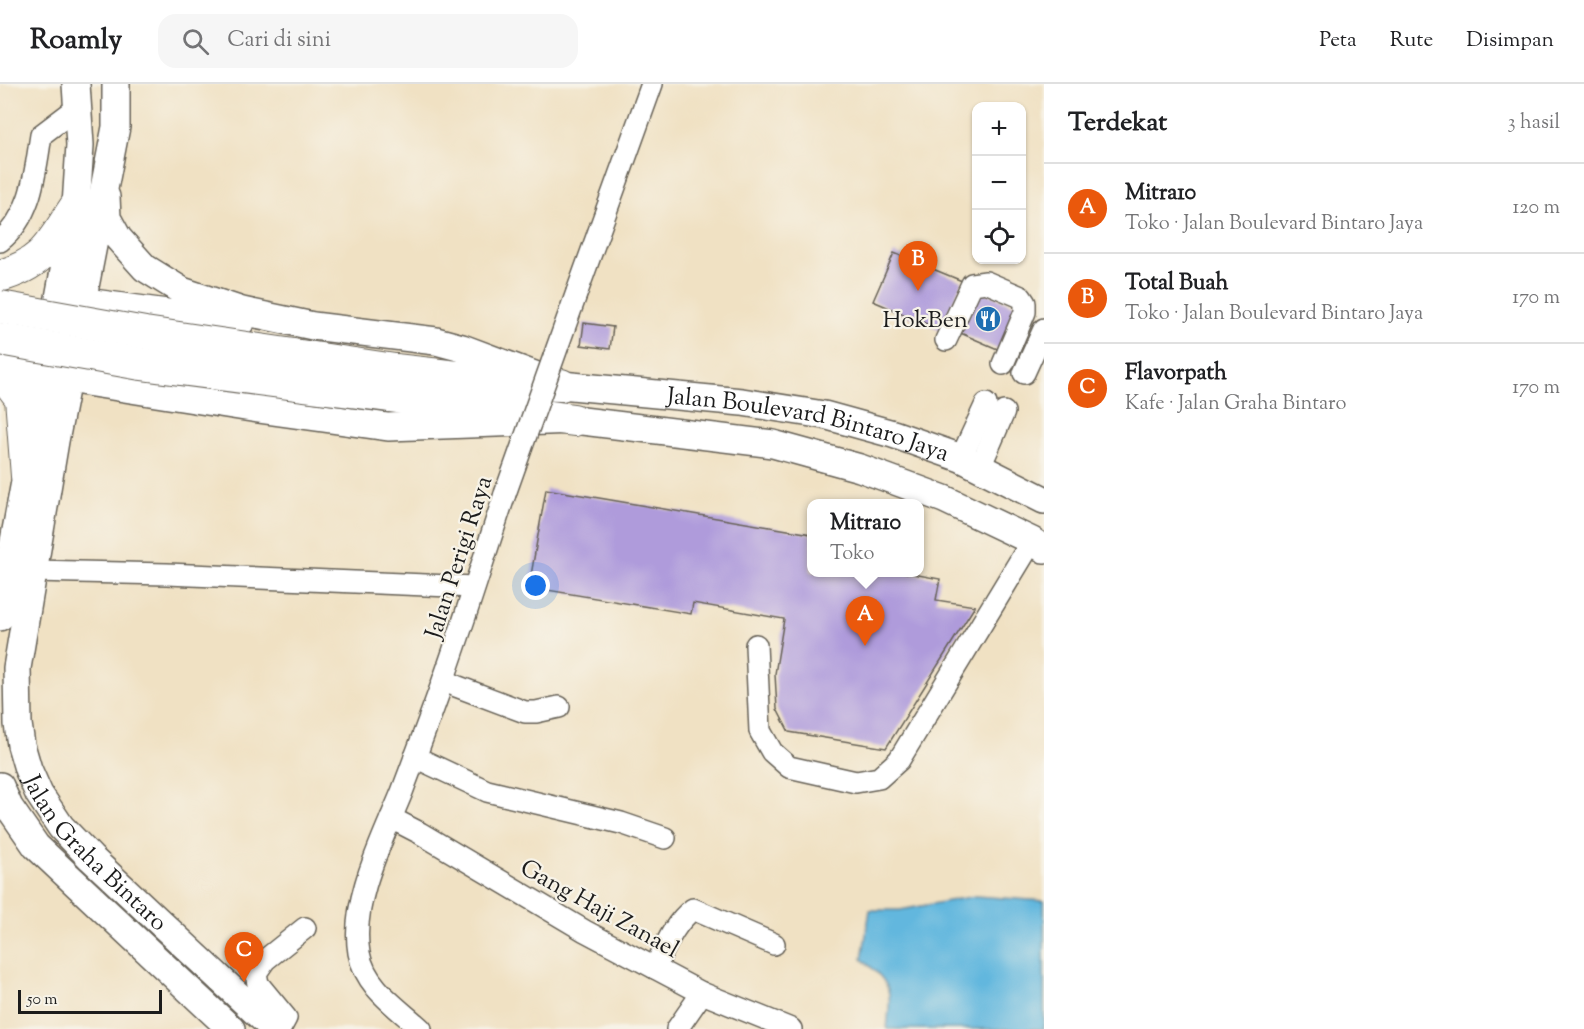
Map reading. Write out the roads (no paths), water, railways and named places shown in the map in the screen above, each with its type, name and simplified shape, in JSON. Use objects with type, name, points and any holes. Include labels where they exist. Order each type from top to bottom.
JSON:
[{"type":"highway","points":[[0,276],[22,270],[44,253],[76,206]]},
{"type":"highway","points":[[0,307],[145,333],[574,420]]},
{"type":"highway","points":[[0,339],[141,364],[392,383],[561,385]]},
{"type":"highway","points":[[0,367],[56,377]]},
{"type":"highway","points":[[0,377],[8,381],[21,399],[27,476]]},
{"type":"main road","points":[[56,377],[71,299],[106,178],[116,127],[116,84]]},
{"type":"main road","points":[[71,299],[80,145],[77,96]]},
{"type":"main road","points":[[106,178],[107,218],[118,238],[145,268],[182,291],[243,311],[313,326]]},
{"type":"main road","points":[[71,299],[238,323],[313,326]]},
{"type":"main road","name":"Jalan Boulevard Bintaro Jaya","points":[[313,326],[436,341],[462,348],[561,385],[742,402],[824,415],[893,434],[970,462],[1044,500]]},
{"type":"main road","name":"Jalan Boulevard Bintaro Jaya","points":[[56,377],[388,427],[574,420],[784,447],[860,468],[944,499],[1038,545]]},
{"type":"main road","name":"Jalan Graha Bintaro","points":[[56,377],[27,476],[14,572],[17,668],[9,726],[21,745],[39,794],[61,827],[91,858],[274,1029]]},
{"type":"main road","name":"Jalan Graha Bintaro","points":[[0,616],[14,572],[56,377]]},
{"type":"main road","name":"Jalan Graha Bintaro","points":[[0,786],[9,807],[36,846],[231,1029]]},
{"type":"street","name":"Jalan Perigi Raya","points":[[421,1029],[374,987],[363,970],[358,952],[361,901],[375,858],[416,757],[444,679],[505,494],[652,84]]},
{"type":"street","points":[[0,241],[25,212],[41,135],[77,96]]},
{"type":"street","points":[[946,340],[972,284],[986,282],[1021,297],[1025,303],[1025,312],[1003,364]]},
{"type":"street","points":[[1024,373],[1044,329]]},
{"type":"street","points":[[970,462],[995,408]]},
{"type":"street","points":[[756,645],[760,731],[772,752],[789,767],[856,782],[879,778],[899,760],[1038,545]]},
{"type":"street","points":[[14,572],[167,574],[474,587]]},
{"type":"street","points":[[444,679],[456,686],[525,712],[559,707]]},
{"type":"street","points":[[416,757],[487,791],[621,823],[665,838]]},
{"type":"street","name":"Gang Haji Zanael","points":[[391,818],[585,931],[702,993],[791,1029]]},
{"type":"street","points":[[655,968],[683,916],[693,909],[774,944]]},
{"type":"street","points":[[280,1029],[286,1018],[258,984],[256,973],[265,960],[304,928]]},
{"type":"street","points":[[677,1029],[702,993]]},
{"type":"water","points":[[975,896],[1044,901],[1044,1029],[887,1029],[888,990],[880,976],[862,959],[870,910],[900,910]]},
{"type":"place","name":"Total Buah","points":[[918,291]]},
{"type":"place","name":"HokBen","points":[[988,319]]},
{"type":"place","name":"Mitra10","points":[[865,646]]},
{"type":"place","name":"Flavorpath","points":[[244,982]]}]
